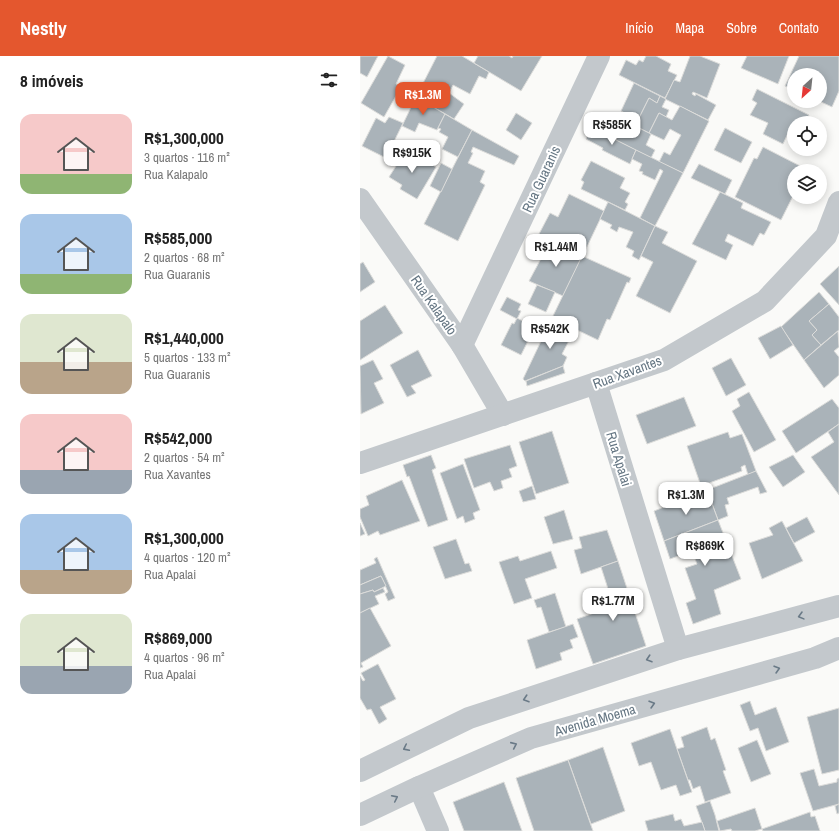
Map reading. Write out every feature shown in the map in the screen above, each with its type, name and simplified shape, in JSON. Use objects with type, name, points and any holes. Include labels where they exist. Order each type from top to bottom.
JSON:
[{"type":"street","name":"Rua Guaranis","points":[[462,345],[598,56]]},
{"type":"street","name":"Rua Kalapalo","points":[[360,199],[462,345],[503,416]]},
{"type":"street","name":"Rua Xavantes","points":[[360,463],[503,416],[664,360],[766,301],[826,236],[839,202]]},
{"type":"street","name":"Rua Apalai","points":[[596,383],[678,649]]},
{"type":"street","points":[[360,771],[469,718],[678,649],[839,606]]},
{"type":"street","name":"Avenida Moema","points":[[360,815],[419,787],[531,738],[815,658],[839,648]]},
{"type":"street","points":[[419,787],[438,831]]},
{"type":"building","points":[[360,56],[378,56],[367,77],[360,73]]},
{"type":"building","points":[[388,56],[405,65],[396,84],[401,87],[384,117],[361,103]]},
{"type":"building","points":[[437,56],[462,56],[489,72],[486,79],[479,76],[470,94],[453,85],[449,93],[464,104],[454,119],[416,97]]},
{"type":"building","points":[[478,56],[509,56],[512,58],[513,56],[542,56],[521,91],[474,63]]},
{"type":"building","points":[[646,56],[656,56],[671,64],[668,71],[677,75],[665,98],[619,75],[626,60],[636,65],[639,60],[643,62]]},
{"type":"building","points":[[690,56],[700,56],[720,64],[707,98],[693,92],[692,94],[695,96],[696,94],[716,105],[708,120],[665,99],[674,80],[680,82]]},
{"type":"building","points":[[747,56],[789,56],[778,84],[741,68]]},
{"type":"building","points":[[799,56],[839,56],[839,91],[832,107],[827,105],[827,68],[793,68]]},
{"type":"building","points":[[634,83],[660,96],[657,103],[649,98],[638,120],[621,111]]},
{"type":"building","points":[[757,89],[787,104],[787,108],[795,108],[809,115],[787,116],[787,135],[783,144],[763,134],[768,123],[750,115],[757,103],[752,100]]},
{"type":"building","points":[[660,96],[666,99],[662,107],[669,110],[666,117],[659,113],[649,133],[635,126],[649,98],[657,103]]},
{"type":"building","points":[[416,97],[445,114],[437,130],[419,123],[415,132],[402,126]]},
{"type":"building","points":[[680,106],[709,121],[683,173],[659,162],[664,152],[670,155],[681,135],[670,129],[664,140],[649,133],[659,113],[672,120]]},
{"type":"building","points":[[516,113],[532,123],[521,140],[506,130]]},
{"type":"building","points":[[445,114],[472,130],[458,157],[442,149],[448,137],[439,132],[441,129],[438,128]]},
{"type":"building","points":[[389,117],[403,123],[386,158],[362,146],[376,118],[385,123]]},
{"type":"building","points":[[625,121],[651,134],[646,145],[655,150],[651,158],[616,140]]},
{"type":"building","points":[[592,128],[636,150],[630,164],[602,150],[603,148],[586,139]]},
{"type":"building","points":[[725,128],[752,142],[741,163],[714,150]]},
{"type":"building","points":[[472,130],[519,156],[514,165],[473,147],[471,152],[473,153],[468,163],[485,171],[480,182],[485,185],[458,241],[424,224]]},
{"type":"building","points":[[763,147],[796,164],[787,164],[787,204],[789,204],[781,220],[735,197],[754,158],[757,159]]},
{"type":"building","points":[[407,149],[436,167],[417,199],[400,189],[402,185],[389,177]]},
{"type":"building","points":[[636,150],[683,173],[655,226],[640,218],[663,171],[660,169],[655,180],[642,174],[643,172],[639,171],[642,164],[632,159]]},
{"type":"building","points":[[591,161],[625,178],[620,188],[630,193],[625,202],[628,204],[625,210],[581,189],[584,182],[581,180]]},
{"type":"building","points":[[441,163],[452,169],[441,192],[430,186]]},
{"type":"building","points":[[699,164],[732,180],[725,194],[691,178]]},
{"type":"building","points":[[720,192],[743,203],[741,208],[771,222],[764,235],[760,233],[753,246],[728,234],[725,241],[733,245],[726,260],[692,244]]},
{"type":"building","points":[[569,194],[604,211],[583,255],[539,234],[550,213],[558,217]]},
{"type":"building","points":[[608,202],[655,226],[639,260],[632,256],[634,251],[626,247],[633,232],[619,227],[617,232],[610,228],[612,225],[600,219]]},
{"type":"building","points":[[655,226],[668,232],[662,243],[697,261],[670,313],[636,296],[653,262],[641,256]]},
{"type":"building","points":[[551,240],[583,255],[563,296],[529,281]]},
{"type":"building","points":[[582,256],[631,278],[629,283],[627,282],[610,320],[607,319],[598,340],[552,318]]},
{"type":"building","points":[[363,262],[375,282],[360,292],[360,264]]},
{"type":"building","points":[[839,266],[839,305],[820,284]]},
{"type":"building","points":[[537,285],[555,292],[546,312],[528,304]]},
{"type":"building","points":[[819,292],[829,304],[809,321],[817,330],[812,335],[821,345],[804,360],[781,327]]},
{"type":"building","points":[[507,297],[521,304],[518,310],[521,311],[517,319],[500,310]]},
{"type":"building","points":[[829,304],[839,317],[839,330],[821,345],[812,335],[817,330],[809,321]]},
{"type":"building","points":[[385,305],[403,333],[360,360],[360,321]]},
{"type":"building","points":[[517,318],[532,326],[529,332],[532,333],[521,355],[501,345],[512,323],[514,324]]},
{"type":"building","points":[[552,318],[575,329],[562,354],[567,357],[563,366],[525,381],[523,379]]},
{"type":"building","points":[[781,326],[793,345],[770,359],[758,338]]},
{"type":"building","points":[[838,331],[839,347],[834,351],[839,357],[839,375],[824,388],[804,360]]},
{"type":"building","points":[[418,350],[432,376],[411,386],[416,393],[407,397],[390,365]]},
{"type":"building","points":[[731,358],[746,385],[726,396],[712,368]]},
{"type":"building","points":[[373,360],[383,379],[374,383],[384,403],[361,414],[360,366]]},
{"type":"building","points":[[563,366],[565,373],[527,386],[526,381]]},
{"type":"building","points":[[749,392],[776,440],[754,452],[732,411],[740,406],[737,399]]},
{"type":"building","points":[[684,397],[696,426],[647,444],[636,415]]},
{"type":"building","points":[[832,399],[839,408],[839,424],[796,453],[782,431]]},
{"type":"building","points":[[839,424],[839,495],[811,457],[834,442],[828,432]]},
{"type":"building","points":[[552,431],[569,483],[536,494],[519,442]]},
{"type":"building","points":[[728,432],[730,438],[742,434],[756,471],[748,475],[745,465],[741,467],[742,471],[701,486],[687,446]]},
{"type":"building","points":[[510,445],[517,466],[509,469],[512,477],[501,481],[503,488],[494,491],[490,482],[474,488],[464,459]]},
{"type":"building","points":[[431,455],[436,468],[432,470],[448,520],[428,527],[409,476],[407,477],[403,465]]},
{"type":"building","points":[[793,455],[805,472],[783,487],[769,467]]},
{"type":"building","points":[[463,464],[480,510],[473,513],[475,519],[465,523],[463,516],[457,519],[440,473]]},
{"type":"building","points":[[756,471],[767,492],[760,494],[758,487],[727,498],[729,504],[725,505],[728,516],[718,520],[707,490]]},
{"type":"building","points":[[402,480],[420,521],[380,535],[378,531],[368,536],[360,517],[360,509],[369,505],[366,496]]},
{"type":"building","points":[[532,486],[536,499],[523,502],[519,491]]},
{"type":"building","points":[[707,490],[718,520],[664,541],[654,511]]},
{"type":"building","points":[[564,510],[573,539],[553,544],[544,517]]},
{"type":"building","points":[[807,517],[815,532],[794,543],[786,528]]},
{"type":"building","points":[[718,520],[741,579],[714,590],[721,614],[693,624],[686,603],[696,599],[685,568],[697,564],[692,551],[670,559],[664,541]]},
{"type":"building","points":[[782,521],[803,561],[762,579],[749,543],[773,535],[769,528]]},
{"type":"building","points":[[360,523],[365,534],[360,536]]},
{"type":"building","points":[[607,530],[618,561],[581,574],[574,550],[582,548],[579,537]]},
{"type":"building","points":[[456,539],[465,564],[469,563],[472,571],[445,579],[433,547]]},
{"type":"building","points":[[551,551],[557,568],[525,579],[532,598],[514,604],[499,562],[518,556],[520,561]]},
{"type":"building","points":[[377,557],[395,598],[388,601],[385,594],[388,592],[381,576],[360,585],[360,570],[376,563],[374,559]]},
{"type":"building","points":[[618,561],[646,646],[593,664],[577,619],[617,605],[614,594],[610,595],[601,567]]},
{"type":"building","points":[[381,576],[386,586],[374,592],[373,590],[360,594],[360,585]]},
{"type":"building","points":[[383,588],[385,592],[375,596],[379,604],[360,613],[360,594],[373,590],[374,592]]},
{"type":"building","points":[[555,593],[566,627],[549,632],[541,607],[537,608],[534,600]]},
{"type":"building","points":[[370,608],[391,646],[361,663],[363,667],[360,668],[360,613]]},
{"type":"building","points":[[573,624],[578,637],[570,640],[573,648],[560,653],[562,660],[536,669],[527,640]]},
{"type":"building","points":[[378,664],[396,699],[380,707],[387,719],[379,724],[371,709],[367,710],[360,698],[360,676],[363,681],[365,680],[361,673]]},
{"type":"building","points":[[750,701],[755,715],[776,707],[789,742],[766,751],[758,728],[750,731],[740,705]]},
{"type":"building","points":[[839,708],[839,770],[822,774],[807,717]]},
{"type":"building","points":[[707,727],[711,740],[715,738],[726,770],[723,771],[731,793],[705,802],[700,786],[693,789],[690,780],[688,780],[677,749],[684,747],[681,737]]},
{"type":"building","points":[[670,729],[692,792],[680,796],[676,785],[661,790],[651,762],[639,766],[631,743]]},
{"type":"building","points":[[757,740],[771,774],[751,782],[738,748]]},
{"type":"building","points":[[603,747],[625,811],[591,824],[568,760]]},
{"type":"building","points":[[568,760],[593,831],[534,831],[516,778]]},
{"type":"building","points":[[814,769],[819,786],[837,782],[837,779],[839,778],[839,804],[813,811],[800,773]]},
{"type":"building","points":[[504,782],[522,831],[464,831],[453,802]]},
{"type":"building","points":[[710,801],[719,831],[705,831],[696,806]]},
{"type":"building","points":[[839,804],[839,813],[837,814],[835,806]]},
{"type":"building","points":[[755,808],[762,829],[755,831],[732,831],[731,829],[720,831],[717,821]]},
{"type":"building","points":[[810,812],[811,817],[815,816],[820,831],[763,831],[762,829]]},
{"type":"building","points":[[673,814],[675,821],[681,819],[684,826],[702,822],[705,831],[648,831],[645,821]]}]
